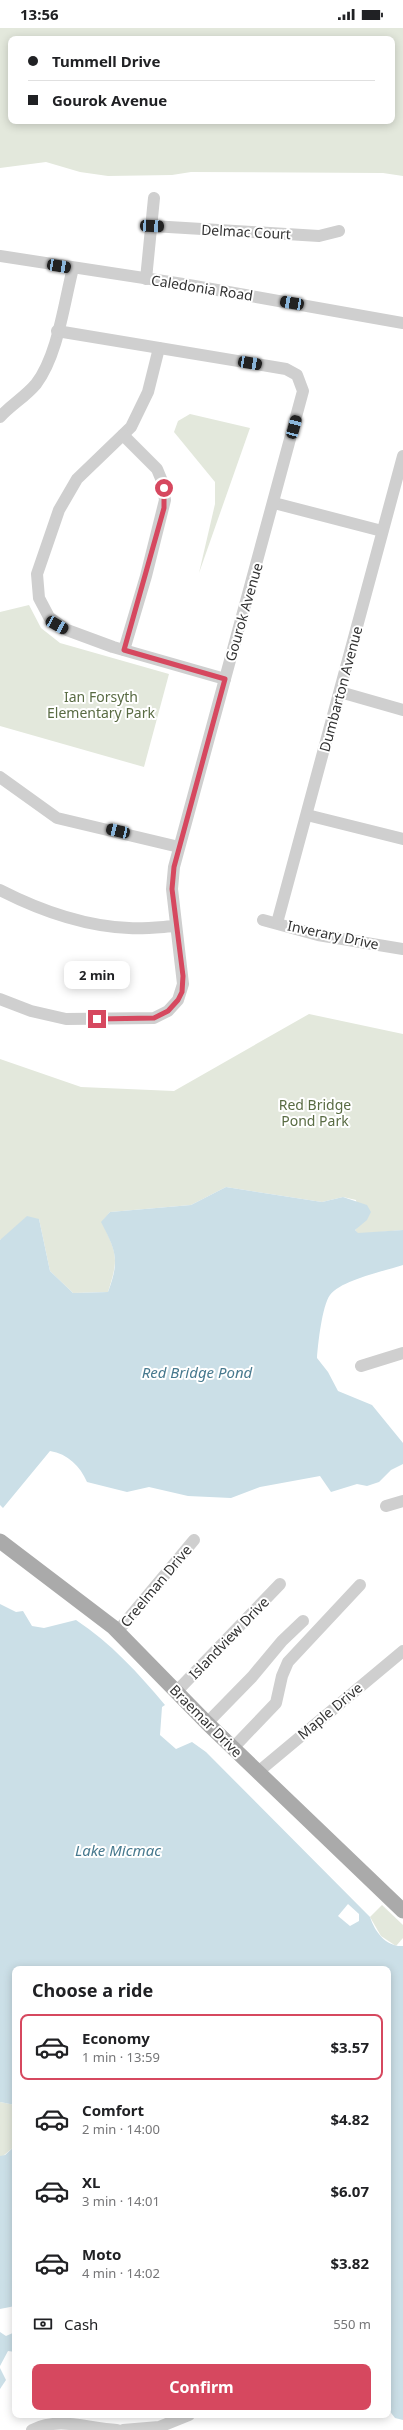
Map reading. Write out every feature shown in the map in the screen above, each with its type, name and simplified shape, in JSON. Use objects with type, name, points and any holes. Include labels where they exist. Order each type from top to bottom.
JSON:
[{"type":"main road","name":"Braemar Drive","points":[[0,1541],[117,1632],[207,1723],[403,1911]]},
{"type":"street","points":[[146,279],[154,198]]},
{"type":"street","name":"Delmac Court","points":[[152,226],[320,236],[339,231]]},
{"type":"street","name":"Caledonia Road","points":[[0,256],[146,279],[403,323]]},
{"type":"street","points":[[1,413],[29,392],[42,375],[57,331],[73,268]]},
{"type":"street","name":"Gourok Avenue","points":[[0,999],[31,1011],[66,1019],[148,1018],[161,1015],[178,1000],[183,984],[172,889],[179,847],[302,397],[300,380],[286,369],[57,331]]},
{"type":"street","points":[[159,348],[146,397],[134,422],[123,435],[89,466],[66,495],[58,510],[37,574],[39,598],[49,617],[67,630],[124,650],[225,679]]},
{"type":"street","points":[[123,435],[156,469],[162,481],[165,500],[146,576],[124,650]]},
{"type":"street","name":"Dumbarton Avenue","points":[[277,923],[403,456]]},
{"type":"street","points":[[274,503],[382,532]]},
{"type":"street","points":[[340,692],[403,710]]},
{"type":"street","points":[[0,777],[57,818],[179,847]]},
{"type":"street","points":[[307,815],[403,838]]},
{"type":"street","points":[[0,890],[49,913],[73,920],[129,928],[176,926]]},
{"type":"street","name":"Inverary Drive","points":[[264,920],[318,935],[403,949]]},
{"type":"street","points":[[361,1366],[403,1353]]},
{"type":"street","points":[[386,1506],[403,1501]]},
{"type":"street","name":"Creelman Drive","points":[[117,1632],[194,1540]]},
{"type":"street","name":"Islandview Drive","points":[[177,1692],[280,1584]]},
{"type":"street","points":[[233,1748],[276,1703],[282,1676],[288,1662],[360,1585]]},
{"type":"street","points":[[207,1723],[252,1677],[282,1641],[303,1621]]},
{"type":"street","name":"Maple Drive","points":[[258,1772],[403,1651]]},
{"type":"street","points":[[123,2430],[159,2427],[182,2418]]},
{"type":"street","points":[[32,2430],[46,2424],[61,2422],[117,2430]]},
{"type":"green space","points":[[0,28],[403,28],[403,176],[383,173],[191,172],[172,175],[108,176],[80,172],[46,162],[0,168]]},
{"type":"green space","points":[[190,414],[250,428],[199,573],[215,504],[215,482],[174,432],[178,421]]},
{"type":"green space","name":"Ian Forsyth Elementary Park","points":[[29,605],[41,628],[60,643],[169,674],[144,767],[0,726],[0,612]]},
{"type":"green space","name":"Red Bridge Pond Park","points":[[309,1014],[403,1034],[403,1230],[358,1234],[355,1230],[359,1225],[356,1200],[343,1197],[322,1202],[226,1187],[191,1205],[110,1212],[102,1222],[111,1242],[115,1256],[114,1271],[108,1292],[73,1293],[50,1271],[39,1219],[0,1240],[0,1059],[81,1087],[174,1091]]},
{"type":"green space","points":[[382,1905],[403,1925],[403,1938],[396,1946],[381,1936],[370,1917]]},
{"type":"green space","points":[[0,2102],[12,2104],[12,2148],[3,2156],[0,2156]]},
{"type":"water","name":"Red Bridge Pond","points":[[226,1187],[322,1202],[343,1197],[367,1205],[371,1212],[367,1220],[355,1230],[358,1233],[403,1230],[403,1265],[353,1280],[330,1295],[327,1300],[319,1335],[317,1358],[328,1372],[338,1391],[372,1405],[403,1443],[403,1464],[391,1470],[379,1482],[367,1486],[357,1484],[331,1492],[320,1476],[260,1487],[231,1498],[188,1496],[149,1487],[127,1492],[87,1482],[81,1471],[73,1462],[62,1455],[50,1451],[3,1508],[0,1505],[0,1240],[27,1216],[39,1219],[50,1271],[73,1293],[108,1292],[114,1272],[115,1256],[101,1222],[110,1212],[191,1205]]},
{"type":"water","name":"Lake Micmac","points":[[0,1604],[16,1612],[23,1611],[32,1626],[44,1628],[76,1620],[101,1638],[145,1681],[165,1705],[162,1707],[160,1735],[176,1749],[192,1742],[206,1752],[370,1917],[382,1938],[391,1944],[403,1946],[403,2420],[395,2418],[391,2413],[391,1966],[12,1966],[12,2104],[0,2102]]},
{"type":"water","points":[[12,2149],[12,2307],[0,2309],[0,2156],[5,2155]]},
{"type":"water","points":[[0,2332],[6,2336],[12,2333],[12,2352],[8,2351],[0,2366]]},
{"type":"water","points":[[0,2368],[6,2380],[0,2389]]},
{"type":"pier","points":[[348,1904],[359,1914],[359,1921],[350,1926],[338,1916]]},
{"type":"route","points":[[97,1019],[113,1020],[154,1018],[173,1007],[182,992],[183,976],[172,889],[174,867],[225,679],[124,650],[165,504],[164,488]]}]
